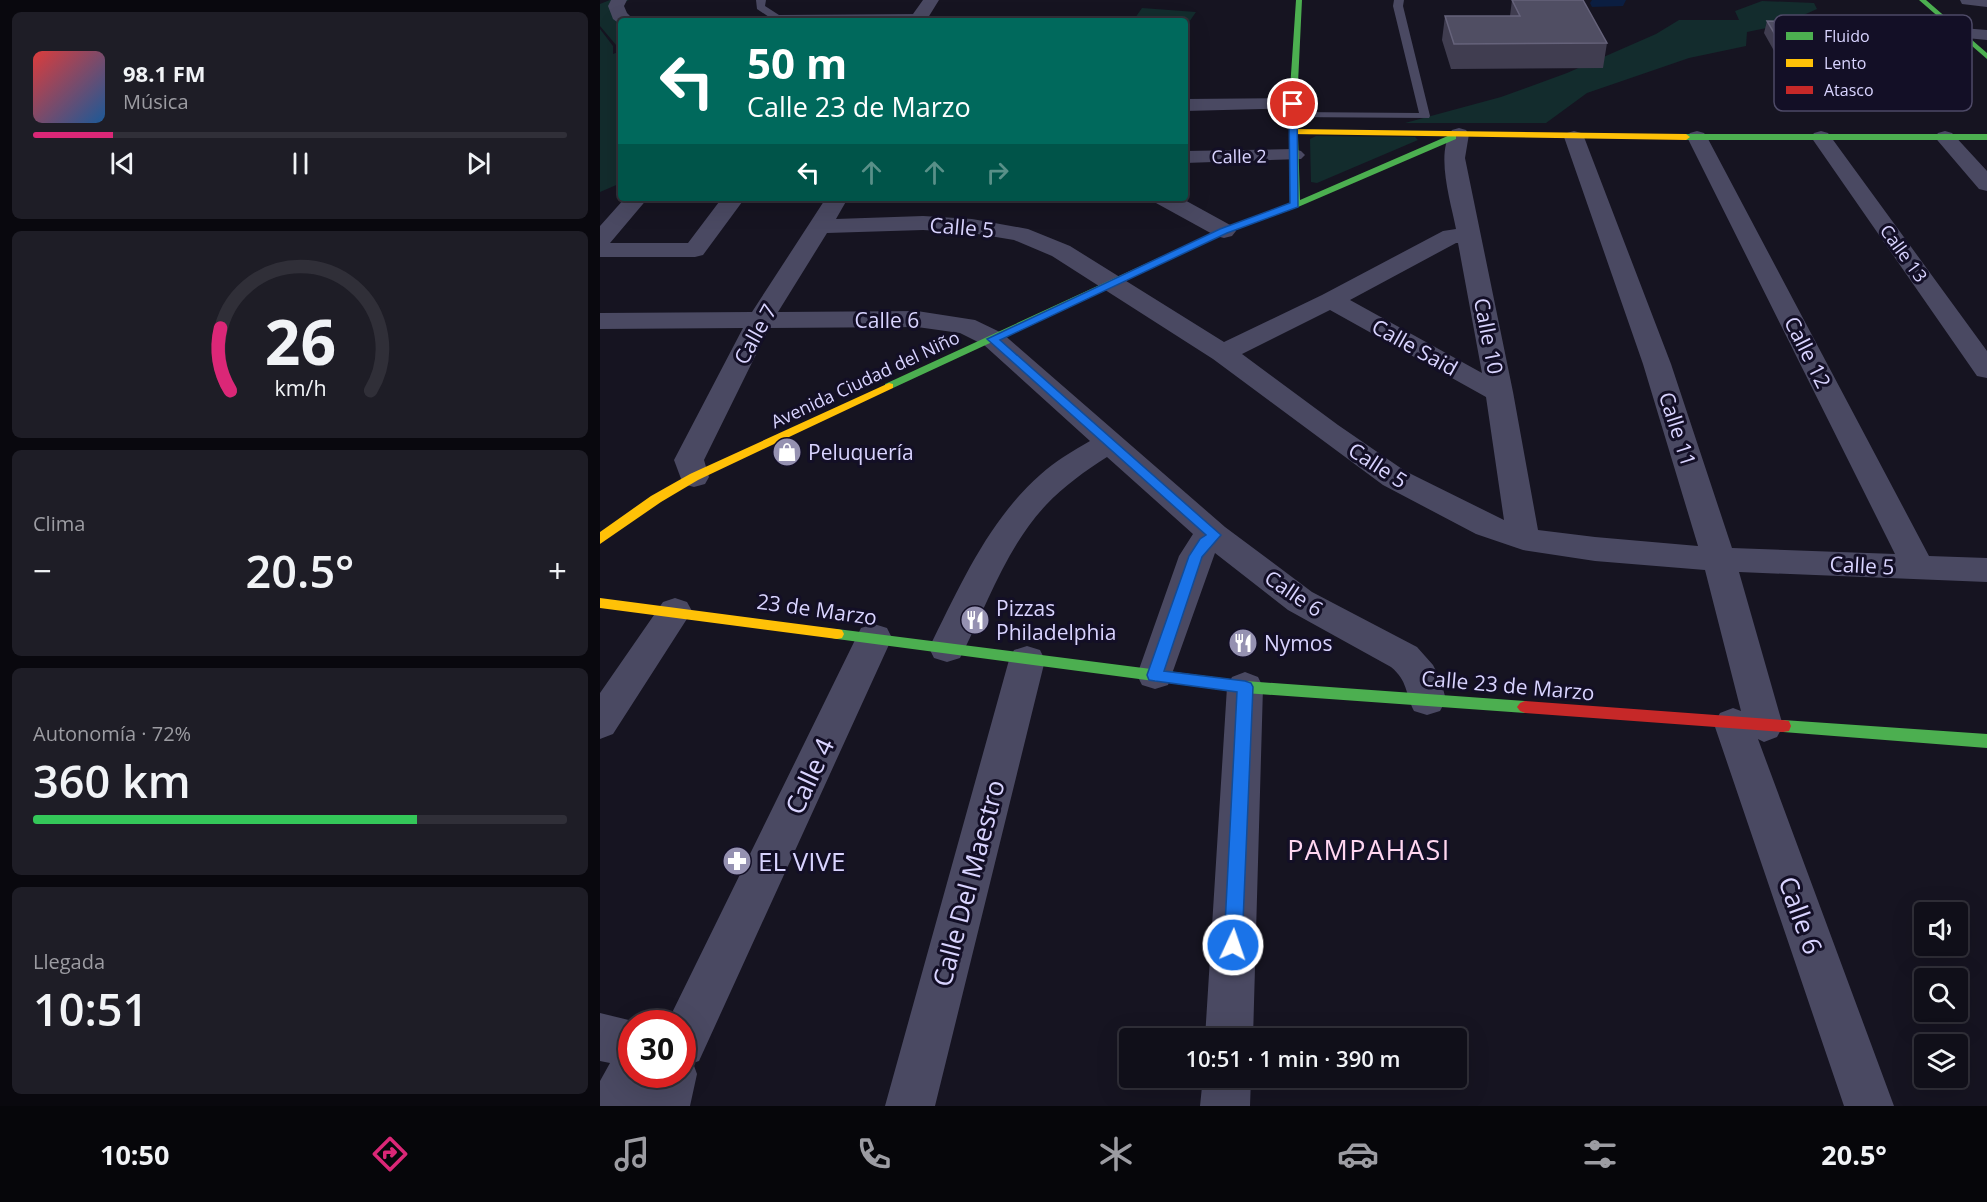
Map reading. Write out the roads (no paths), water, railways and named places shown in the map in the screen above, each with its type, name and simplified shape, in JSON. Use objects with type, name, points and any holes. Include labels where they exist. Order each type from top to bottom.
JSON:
[{"type":"main road","points":[[1295,205],[1293,109],[1299,0]]},
{"type":"main road","points":[[1922,0],[1940,15]]},
{"type":"main road","points":[[1972,43],[1987,57]]},
{"type":"main road","points":[[1293,132],[1426,132],[1574,138],[1987,137]]},
{"type":"main road","name":"Avenida Ciudad del Niño","points":[[600,539],[656,499],[694,477],[1224,231],[1295,205],[1459,134]]},
{"type":"main road","name":"23 de Marzo","points":[[600,603],[675,611],[1027,660]]},
{"type":"main road","name":"Calle 23 de Marzo","points":[[1027,660],[1245,687],[1987,741]]},
{"type":"street","points":[[620,0],[616,6],[622,18]]},
{"type":"street","points":[[919,18],[931,0]]},
{"type":"street","points":[[1968,0],[1987,2]]},
{"type":"street","points":[[1972,34],[1987,36]]},
{"type":"street","points":[[1188,105],[1293,109]]},
{"type":"street","name":"Calle 10","points":[[1459,134],[1454,158],[1499,392],[1523,539]]},
{"type":"street","name":"Calle 13","points":[[1821,136],[1987,370]]},
{"type":"street","name":"Calle 12","points":[[1697,137],[1919,568]]},
{"type":"street","points":[[1945,137],[1987,184]]},
{"type":"street","name":"Calle 11","points":[[1574,138],[1658,364],[1719,559],[1749,725]]},
{"type":"street","name":"Calle 2","points":[[1188,157],[1294,155]]},
{"type":"street","points":[[600,240],[634,201]]},
{"type":"street","points":[[600,249],[695,250],[732,201]]},
{"type":"street","name":"Calle 7","points":[[694,477],[689,460],[760,320],[835,201]]},
{"type":"street","points":[[1169,201],[1224,231]]},
{"type":"street","name":"Calle 5","points":[[819,226],[922,223],[994,228],[1020,234],[1061,251],[1223,353],[1394,478],[1487,526],[1523,539],[1595,549],[1719,559],[1987,570]]},
{"type":"street","points":[[1223,353],[1331,300],[1451,236],[1470,236]]},
{"type":"street","name":"Calle Said","points":[[1331,300],[1491,390],[1499,392]]},
{"type":"street","name":"Calle 6","points":[[600,321],[943,321],[966,326],[993,339],[1214,535],[1300,602],[1404,657],[1418,669],[1424,680],[1427,700]]},
{"type":"street","points":[[947,648],[1002,537],[1023,510],[1053,479],[1109,442]]},
{"type":"street","points":[[1155,675],[1196,556],[1204,542],[1214,535]]},
{"type":"street","points":[[600,723],[675,611]]},
{"type":"street","name":"Calle 4","points":[[696,1014],[874,638]]},
{"type":"street","name":"Calle Del Maestro","points":[[910,1106],[1027,660]]},
{"type":"street","points":[[1229,1028],[1245,687]]},
{"type":"street","name":"Calle 6","points":[[1749,725],[1869,1106]]},
{"type":"street","points":[[600,1037],[618,1040]]},
{"type":"street","points":[[613,1106],[623,1088]]},
{"type":"street","points":[[664,1106],[669,1088]]},
{"type":"street","points":[[1225,1106],[1226,1088]]},
{"type":"lane","points":[[761,0],[760,7],[776,18]]},
{"type":"lane","points":[[1293,109],[1425,116],[1398,6],[1399,0]]},
{"type":"waterway","points":[[1598,3],[1617,2],[1618,0]]},
{"type":"place","name":"Peluquería","points":[[787,452]]},
{"type":"place","name":"Pizzas Philadelphia","points":[[975,620]]},
{"type":"place","name":"Nymos","points":[[1243,643]]},
{"type":"place","name":"EL VIVE","points":[[737,861]]},
{"type":"district","name":"PAMPAHASI","points":[[1369,849]]}]
